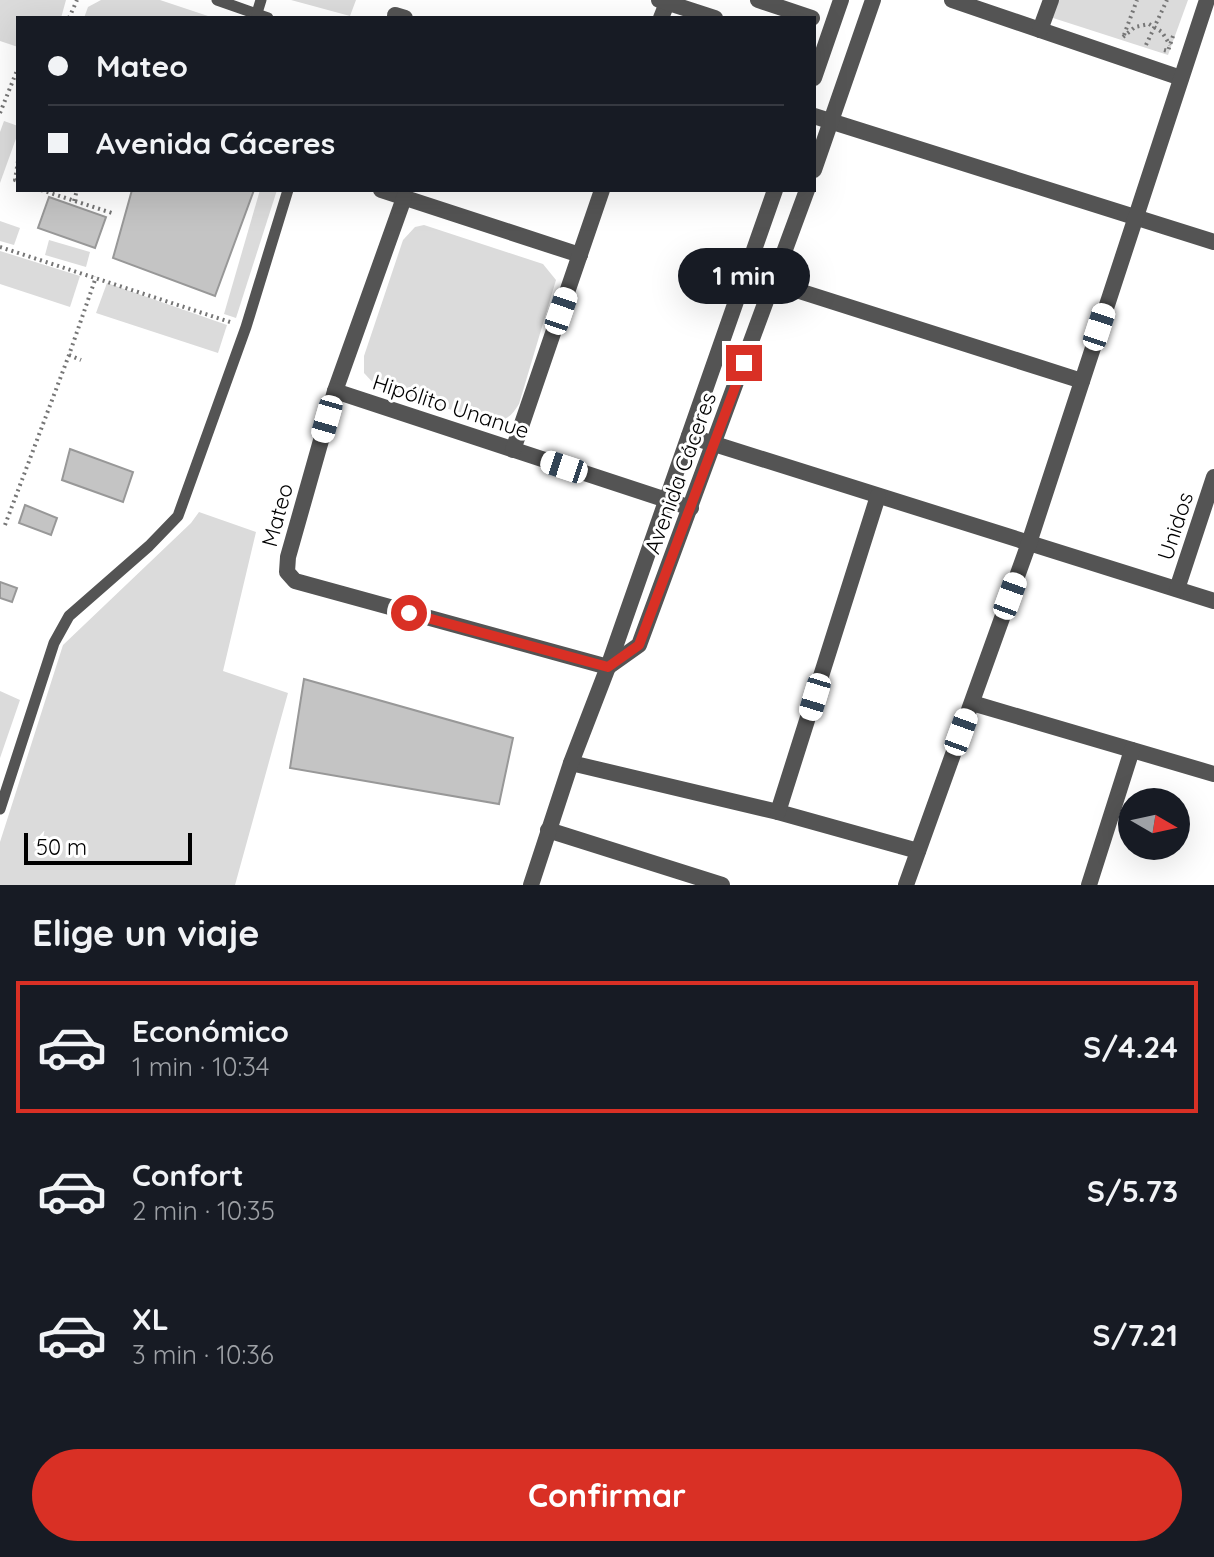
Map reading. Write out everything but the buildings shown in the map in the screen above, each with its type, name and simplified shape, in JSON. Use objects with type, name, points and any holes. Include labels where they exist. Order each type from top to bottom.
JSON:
[{"type":"street","points":[[758,0],[807,16]]},
{"type":"street","points":[[841,0],[833,25],[818,51],[851,62]]},
{"type":"street","points":[[816,164],[873,0]]},
{"type":"street","points":[[952,0],[1181,78]]},
{"type":"street","points":[[1040,30],[1051,0]]},
{"type":"street","points":[[906,885],[1029,543],[1207,0]]},
{"type":"street","points":[[662,7],[705,16]]},
{"type":"street","points":[[816,19],[861,34]]},
{"type":"street","points":[[816,117],[1214,242]]},
{"type":"street","points":[[387,192],[580,255]]},
{"type":"street","points":[[513,450],[601,192]]},
{"type":"street","name":"Avenida Cáceres","points":[[531,885],[571,763],[608,667],[774,192]]},
{"type":"street","name":"Avenida Cáceres","points":[[608,667],[639,645],[806,192]]},
{"type":"street","name":"Mateo","points":[[404,198],[335,391],[288,557],[287,572],[295,581],[608,667]]},
{"type":"street","points":[[774,283],[1082,381]]},
{"type":"street","name":"Hipólito Unanue","points":[[335,391],[691,508]]},
{"type":"street","points":[[689,436],[1214,601]]},
{"type":"street","name":"Unidos","points":[[1177,589],[1214,477]]},
{"type":"street","points":[[778,812],[878,496]]},
{"type":"street","points":[[972,703],[1214,774]]},
{"type":"street","points":[[1089,885],[1132,750]]},
{"type":"street","points":[[571,763],[778,812],[918,851]]},
{"type":"street","points":[[548,830],[722,885]]},
{"type":"lane","points":[[217,0],[230,2],[262,16],[261,0]]},
{"type":"lane","points":[[0,809],[54,643],[69,616],[149,546],[178,516],[246,327],[287,192]]},
{"type":"path","points":[[1123,37],[1137,0]]},
{"type":"path","points":[[1146,45],[1167,0]]},
{"type":"path","points":[[1123,37],[1135,27],[1155,25],[1170,45]]},
{"type":"path","points":[[1110,33],[1168,51],[1175,30]]},
{"type":"path","points":[[0,113],[16,73]]},
{"type":"path","points":[[47,192],[115,214]]},
{"type":"path","points":[[74,201],[76,192]]},
{"type":"path","points":[[0,247],[246,327]]},
{"type":"path","points":[[5,525],[96,277]]},
{"type":"path","points":[[69,355],[81,360]]},
{"type":"shaded area","points":[[0,0],[66,0],[62,16],[16,16],[16,46],[0,41]]},
{"type":"shaded area","points":[[101,0],[160,0],[208,16],[85,16],[88,7]]},
{"type":"shaded area","points":[[291,0],[356,0],[350,16]]},
{"type":"shaded area","points":[[1056,0],[1188,0],[1168,55],[1050,17]]},
{"type":"shaded area","points":[[4,121],[16,125],[16,139],[0,183],[0,132]]},
{"type":"shaded area","points":[[259,192],[276,192],[236,318],[224,314]]},
{"type":"shaded area","points":[[0,221],[20,228],[14,245],[0,241]]},
{"type":"shaded area","points":[[424,225],[543,264],[556,280],[519,404],[503,420],[488,421],[377,387],[364,373],[364,356],[403,240],[415,227]]},
{"type":"shaded area","points":[[49,240],[90,252],[86,267],[45,255]]},
{"type":"shaded area","points":[[0,251],[80,276],[70,307],[0,284]]},
{"type":"shaded area","points":[[107,283],[227,325],[218,353],[96,313]]},
{"type":"shaded area","points":[[199,512],[256,532],[223,671],[288,693],[235,885],[0,885],[0,842],[63,645]]},
{"type":"shaded area","points":[[0,691],[20,700],[0,758]]},
{"type":"route","points":[[409,613],[608,667],[639,645],[744,363]]}]
